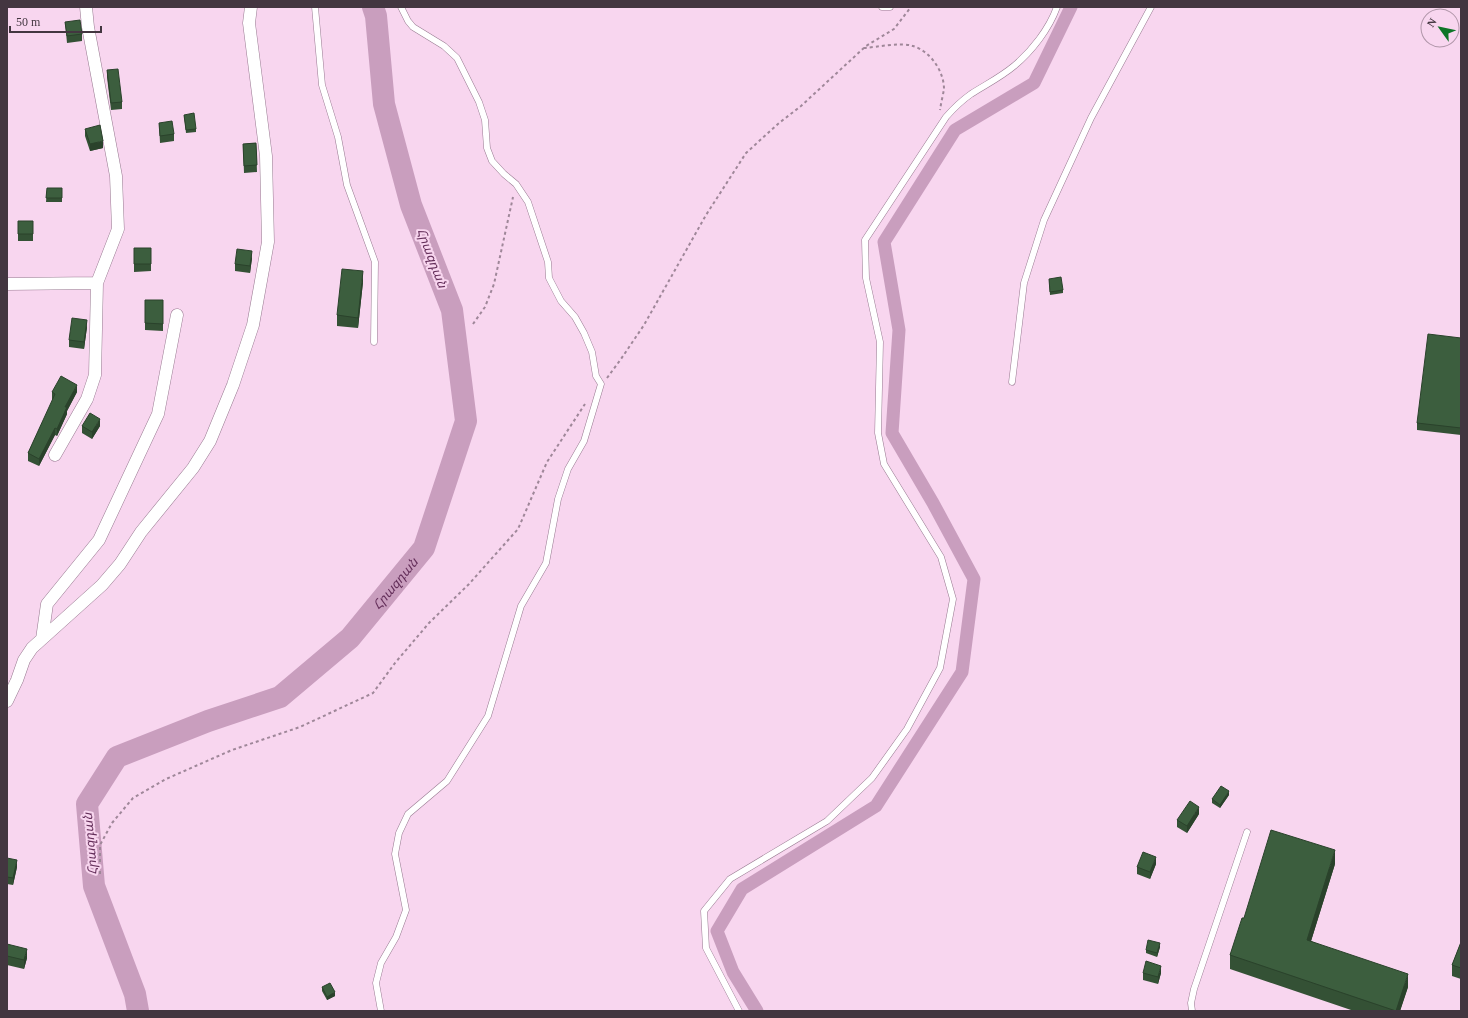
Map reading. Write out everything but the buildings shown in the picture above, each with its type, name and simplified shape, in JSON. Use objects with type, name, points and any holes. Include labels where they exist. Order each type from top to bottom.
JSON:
[{"type":"street","points":[[55,455],[87,399],[96,375],[97,283],[118,229],[116,176],[88,27],[86,7]]},
{"type":"street","points":[[7,701],[24,660],[32,648],[102,585],[120,564],[141,532],[193,468],[210,441],[233,385],[253,325],[268,242],[266,156],[249,23],[251,7]]},
{"type":"street","points":[[7,284],[97,283]]},
{"type":"street","points":[[42,639],[47,604],[99,540],[158,414],[177,315]]},
{"type":"lane","points":[[315,7],[322,85],[338,137],[347,185],[375,262],[374,342]]},
{"type":"lane","points":[[381,1011],[376,983],[381,963],[396,937],[406,910],[395,854],[399,833],[408,814],[447,782],[488,716],[521,606],[546,563],[558,499],[568,469],[584,441],[601,384],[596,376],[592,352],[584,333],[575,316],[561,301],[549,278],[548,262],[528,202],[516,184],[492,161],[487,148],[486,127],[481,108],[457,58],[444,46],[413,27],[408,21],[401,7]]},
{"type":"lane","points":[[882,7],[890,7]]},
{"type":"lane","points":[[740,1011],[706,948],[704,911],[730,879],[827,822],[872,778],[907,729],[940,668],[953,599],[941,556],[884,464],[878,433],[880,342],[866,278],[865,240],[946,117],[956,106],[970,95],[1014,66],[1035,44],[1054,15],[1057,7]]},
{"type":"lane","points":[[1012,382],[1024,283],[1044,220],[1091,118],[1151,7]]},
{"type":"lane","points":[[1192,1011],[1191,1003],[1194,988],[1247,832]]},
{"type":"path","points":[[601,384],[609,377],[640,330],[706,215],[746,154],[779,123],[801,106],[850,59],[864,48],[894,29],[911,7]]},
{"type":"path","points":[[864,48],[893,45],[913,46],[927,53],[938,67],[944,88],[939,111]]},
{"type":"path","points":[[473,324],[485,307],[494,284],[516,184]]},
{"type":"path","points":[[100,874],[100,846],[112,823],[133,798],[172,776],[232,750],[300,727],[373,693],[395,663],[429,623],[469,584],[518,529],[547,462],[588,400]]},
{"type":"waterway","name":"Հրազդան","points":[[138,1011],[135,994],[94,886],[87,804],[117,757],[208,721],[280,697],[350,638],[424,548],[466,421],[452,310],[411,205],[384,104],[376,16],[373,7]]},
{"type":"waterway","points":[[757,1011],[733,972],[717,931],[742,889],[876,806],[962,672],[974,579],[933,503],[892,433],[899,330],[884,242],[955,130],[1034,83],[1071,7]]}]
